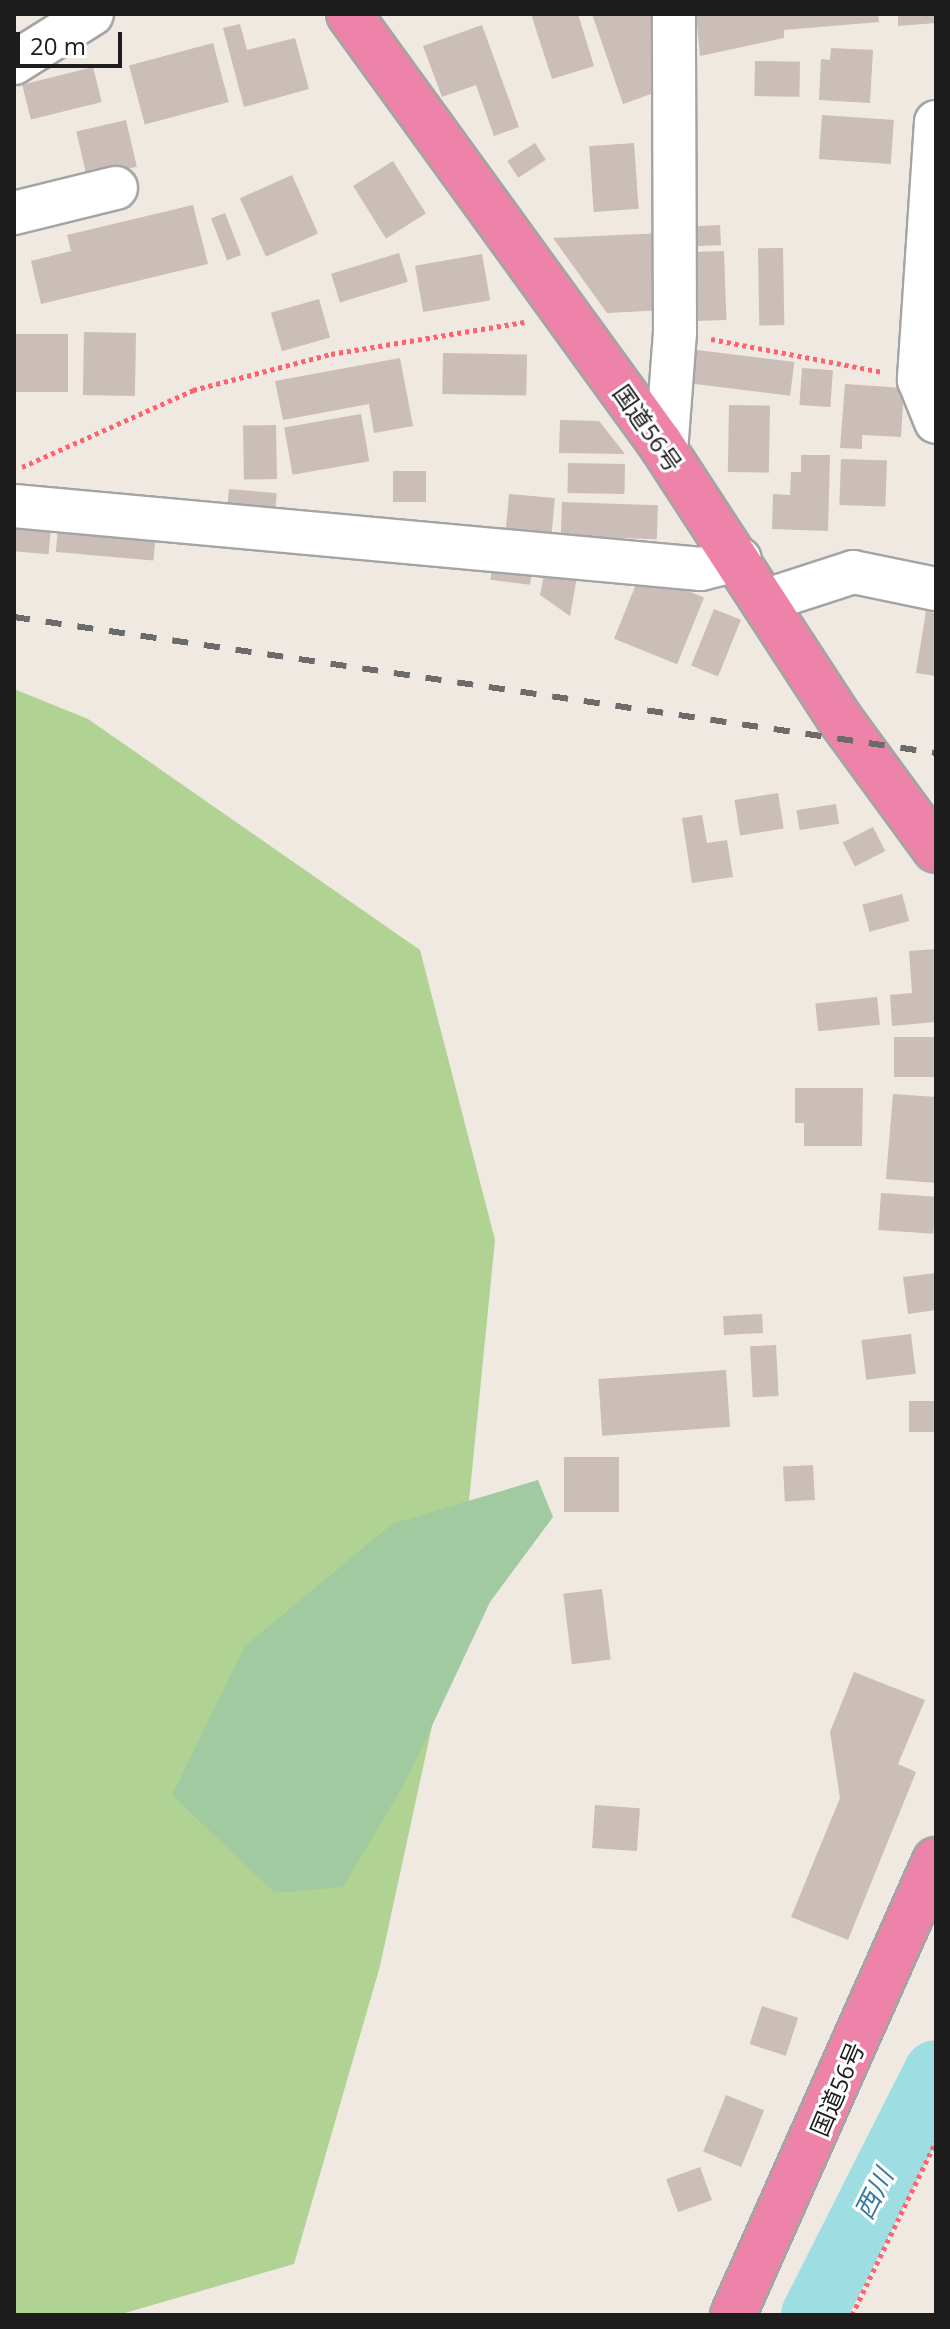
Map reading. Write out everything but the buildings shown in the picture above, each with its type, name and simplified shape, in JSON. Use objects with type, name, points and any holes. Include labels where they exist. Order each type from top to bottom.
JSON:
[{"type":"highway","name":"国道56号","points":[[349,14],[666,452],[740,559],[764,601],[936,850]]},
{"type":"highway","name":"国道56号","points":[[733,2315],[936,1860]]},
{"type":"street","points":[[14,63],[92,14]]},
{"type":"street","points":[[666,452],[675,333],[674,14]]},
{"type":"street","points":[[936,122],[919,380],[936,422]]},
{"type":"street","points":[[14,213],[116,188]]},
{"type":"street","points":[[14,506],[701,569],[740,559]]},
{"type":"street","points":[[764,601],[853,572],[936,589]]},
{"type":"path","points":[[14,471],[193,390],[331,354],[568,315]]},
{"type":"path","points":[[675,333],[919,380]]},
{"type":"path","points":[[852,2315],[936,2141]]},
{"type":"green space","points":[[14,689],[88,719],[420,950],[495,1240],[459,1601],[380,1966],[294,2264],[118,2315],[14,2315]]},
{"type":"green space","points":[[538,1480],[553,1517],[490,1602],[407,1779],[343,1887],[275,1893],[172,1795],[245,1646],[392,1524]]},
{"type":"waterway","name":"西川","points":[[813,2315],[936,2072]]},
{"type":"railway","points":[[14,617],[936,753]]}]
